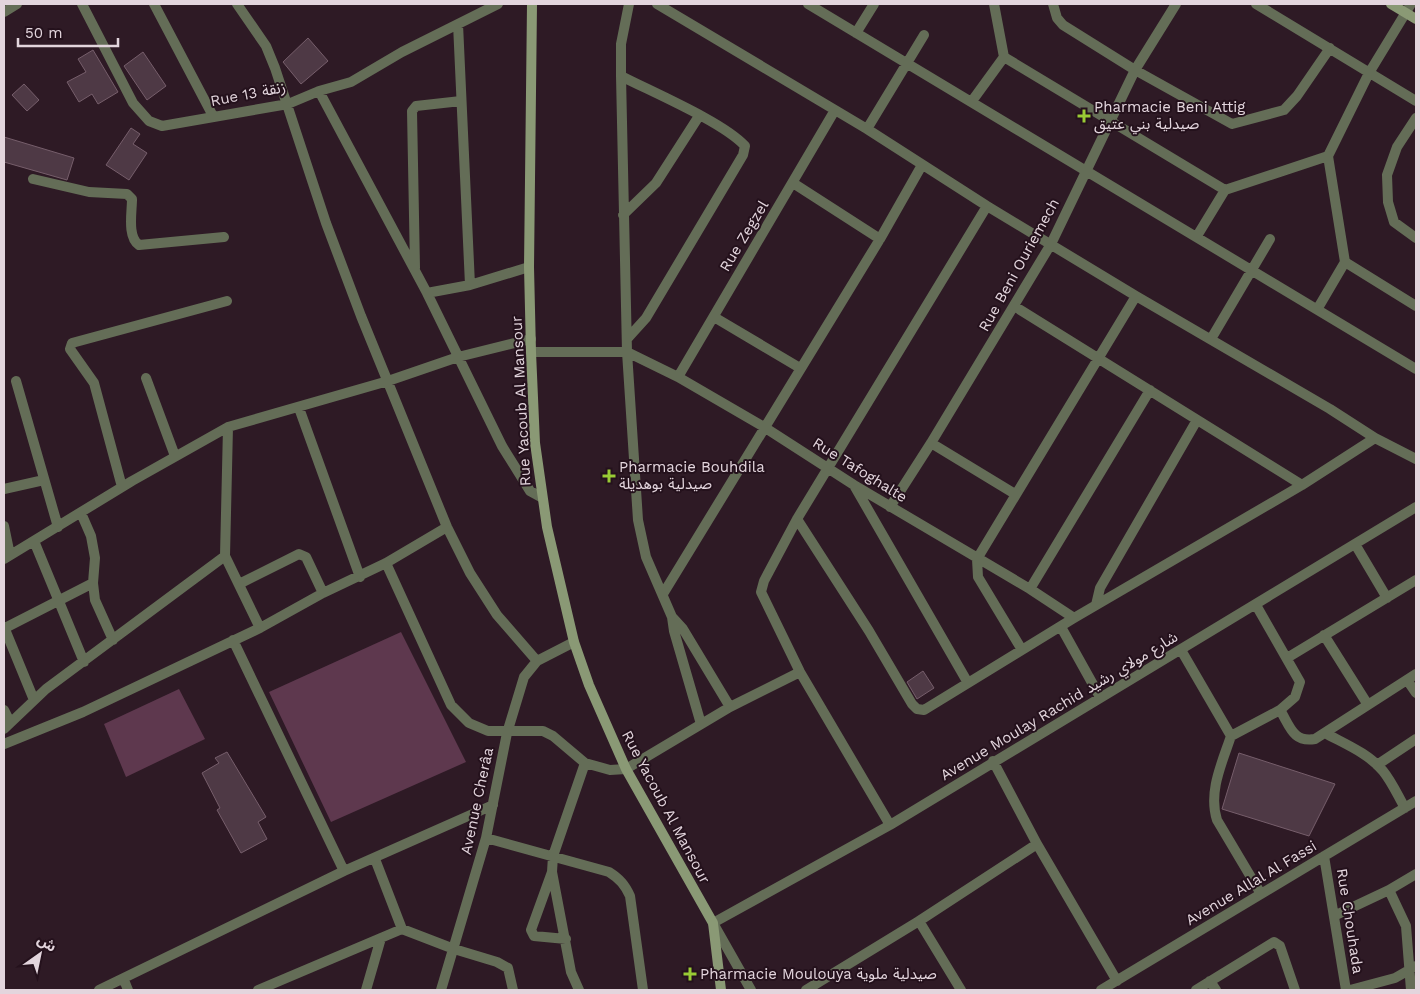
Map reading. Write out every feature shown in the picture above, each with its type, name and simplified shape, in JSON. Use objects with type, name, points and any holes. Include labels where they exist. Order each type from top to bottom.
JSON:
[{"type":"street","points":[[4,12],[17,4]]},
{"type":"street","name":"Rue 13 زنقة","points":[[82,4],[133,103],[148,121],[162,126],[288,104],[319,90],[350,82],[498,4]]},
{"type":"street","points":[[154,4],[213,116]]},
{"type":"street","points":[[237,4],[266,46],[288,104],[326,223],[447,527],[466,566],[497,615],[537,660]]},
{"type":"street","name":"Rue Yacoub Al Mansour","points":[[532,4],[529,267],[535,443],[541,497],[574,642],[593,694],[626,769],[751,990]]},
{"type":"street","points":[[629,4],[621,44],[623,215],[627,352],[638,520],[646,557],[664,594],[672,617],[674,631],[701,724]]},
{"type":"street","points":[[657,4],[867,129],[987,206],[1136,296],[1375,438],[1416,459]]},
{"type":"street","points":[[808,4],[1318,308],[1416,369]]},
{"type":"street","points":[[856,33],[874,4]]},
{"type":"street","points":[[972,101],[1004,56],[994,4]]},
{"type":"street","points":[[1053,4],[1057,18],[1063,25],[1135,70],[1226,122],[1238,124],[1276,114],[1290,105],[1330,48]]},
{"type":"street","name":"Rue Beni Ouriemech","points":[[890,507],[931,444],[1051,244],[1135,70],[1176,4]]},
{"type":"street","points":[[1256,4],[1416,101]]},
{"type":"street","points":[[1391,4],[1409,8],[1416,19]]},
{"type":"street","points":[[1318,308],[1345,262],[1328,156],[1369,73],[1409,8]]},
{"type":"street","points":[[458,24],[470,285]]},
{"type":"street","points":[[867,129],[924,35]]},
{"type":"street","points":[[1004,56],[1225,190]]},
{"type":"street","points":[[621,76],[699,116],[738,139],[745,146],[743,155],[646,318],[627,340]]},
{"type":"street","points":[[319,90],[427,293],[502,446],[518,475],[530,491],[541,497]]},
{"type":"street","points":[[415,270],[412,111],[416,106],[461,101]]},
{"type":"street","name":"Rue Zegzel","points":[[678,377],[835,110]]},
{"type":"street","points":[[623,215],[656,182],[699,116]]},
{"type":"street","points":[[1416,118],[1397,147],[1387,175],[1388,202],[1394,222],[1416,238]]},
{"type":"street","points":[[1197,236],[1225,190],[1328,156]]},
{"type":"street","points":[[664,594],[880,239],[922,165]]},
{"type":"street","points":[[33,179],[89,192],[127,194],[132,199],[132,236],[134,242],[139,245],[224,237]]},
{"type":"street","points":[[793,183],[880,239]]},
{"type":"street","points":[[890,825],[800,672],[761,592],[764,581],[797,518],[987,206]]},
{"type":"street","points":[[1211,340],[1270,239]]},
{"type":"street","points":[[1345,262],[1416,306]]},
{"type":"street","points":[[427,293],[470,285],[529,267]]},
{"type":"street","points":[[1022,650],[978,576],[977,559],[1097,357],[1136,296]]},
{"type":"street","points":[[122,487],[94,383],[75,358],[70,345],[76,340],[227,301]]},
{"type":"street","points":[[1014,306],[1302,485]]},
{"type":"street","points":[[714,316],[800,368]]},
{"type":"street","points":[[4,526],[7,557],[122,487],[228,427],[388,381],[458,357],[531,339]]},
{"type":"street","points":[[531,352],[627,352]]},
{"type":"street","name":"Rue Tafoghalte","points":[[627,352],[678,377],[764,427],[854,485],[1030,589],[1074,618]]},
{"type":"street","points":[[146,378],[175,456]]},
{"type":"street","points":[[16,381],[58,527]]},
{"type":"street","points":[[1030,589],[1150,390]]},
{"type":"street","points":[[299,408],[360,577]]},
{"type":"street","points":[[1096,605],[1100,588],[1197,420]]},
{"type":"street","points":[[228,427],[225,556],[260,628]]},
{"type":"street","points":[[797,518],[870,631],[912,704],[917,709],[924,710],[1074,618],[1302,485],[1375,438]]},
{"type":"street","points":[[931,444],[1015,494]]},
{"type":"street","points":[[4,489],[44,480]]},
{"type":"street","points":[[854,485],[968,683]]},
{"type":"street","name":"Avenue Moulay Rachid شارع مولاي رشيد","points":[[713,924],[890,825],[993,761],[1416,508]]},
{"type":"street","points":[[81,513],[91,536],[95,558],[93,583],[95,600],[114,640]]},
{"type":"street","points":[[4,744],[83,712],[260,628],[322,593],[360,577],[386,563],[447,527]]},
{"type":"street","points":[[34,542],[84,662]]},
{"type":"street","points":[[1355,544],[1387,598]]},
{"type":"street","points":[[239,584],[299,554],[306,557],[322,593]]},
{"type":"street","points":[[7,726],[34,700],[225,556]]},
{"type":"street","points":[[386,563],[451,705],[469,723],[488,731],[507,733],[543,731],[553,736],[585,763],[610,770],[626,769],[730,707],[800,672]]},
{"type":"street","points":[[1287,658],[1416,580]]},
{"type":"street","points":[[34,700],[4,628],[93,583]]},
{"type":"street","points":[[1256,605],[1300,682],[1300,687],[1294,697],[1280,710],[1231,736],[1212,798],[1217,820],[1261,894]]},
{"type":"street","points":[[672,617],[683,629],[730,707]]},
{"type":"street","points":[[1062,626],[1100,697]]},
{"type":"street","points":[[1324,635],[1368,705]]},
{"type":"street","points":[[233,640],[344,871]]},
{"type":"street","name":"Avenue Cherâa","points":[[441,990],[486,838],[507,733],[524,677],[537,660],[574,642]]},
{"type":"street","points":[[1181,650],[1231,736]]},
{"type":"street","points":[[1280,710],[1296,736],[1302,740],[1315,739],[1412,677],[1416,693]]},
{"type":"street","points":[[4,710],[7,726]]},
{"type":"street","points":[[1325,733],[1366,755],[1377,764],[1384,772],[1405,808]]},
{"type":"street","points":[[1377,764],[1416,740]]},
{"type":"street","points":[[993,761],[1037,844],[1117,981]]},
{"type":"street","points":[[579,990],[571,972],[552,872],[553,856],[585,763]]},
{"type":"street","name":"Avenue Allal Al Fassi","points":[[1101,990],[1416,801]]},
{"type":"street","points":[[99,990],[124,980],[344,871],[375,859],[493,805]]},
{"type":"street","points":[[486,838],[609,872],[625,885],[630,896],[643,990]]},
{"type":"street","points":[[806,990],[919,921],[1037,844]]},
{"type":"street","name":"Rue Chouhada","points":[[1324,856],[1336,915],[1346,990]]},
{"type":"street","points":[[375,859],[402,929]]},
{"type":"street","points":[[552,872],[531,930],[534,936],[541,938],[566,939]]},
{"type":"street","points":[[1336,915],[1389,890],[1416,874]]},
{"type":"street","points":[[1389,890],[1406,926],[1413,968],[1411,990]]},
{"type":"street","points":[[919,921],[961,990]]},
{"type":"street","points":[[713,924],[722,990]]},
{"type":"street","points":[[258,990],[402,929],[454,949],[497,962],[508,968],[513,990]]},
{"type":"street","points":[[366,990],[381,938]]},
{"type":"street","points":[[1196,990],[1213,986],[1274,942],[1280,946],[1295,990]]},
{"type":"street","points":[[1350,990],[1395,978],[1413,968]]},
{"type":"street","points":[[124,980],[128,990]]},
{"type":"shaded area","points":[[401,632],[466,762],[331,822],[269,692]]},
{"type":"shaded area","points":[[179,689],[205,739],[126,777],[104,724]]},
{"type":"building","points":[[308,38],[328,61],[301,84],[283,62]]},
{"type":"building","points":[[93,50],[118,92],[98,104],[92,94],[79,102],[67,82],[86,72],[78,59]]},
{"type":"building","points":[[143,52],[166,86],[147,100],[124,66]]},
{"type":"building","points":[[24,84],[39,100],[27,111],[12,95]]},
{"type":"building","points":[[131,128],[140,134],[133,144],[147,153],[129,180],[106,165]]},
{"type":"building","points":[[4,137],[74,158],[67,180],[4,162]]},
{"type":"building","points":[[923,671],[934,688],[917,699],[907,682]]},
{"type":"building","points":[[227,752],[266,817],[258,822],[267,839],[241,853],[217,810],[220,808],[202,773],[219,763],[215,758]]},
{"type":"building","points":[[1239,753],[1335,784],[1309,836],[1222,809]]},
{"type":"place","name":"Pharmacie Beni Attig صيدلية بني عتيق","points":[[1084,116]]},
{"type":"place","name":"Pharmacie Bouhdila صيدلية بوهديلة","points":[[609,476]]},
{"type":"place","name":"Pharmacie Moulouya صيدلية ملوية","points":[[690,974]]}]
